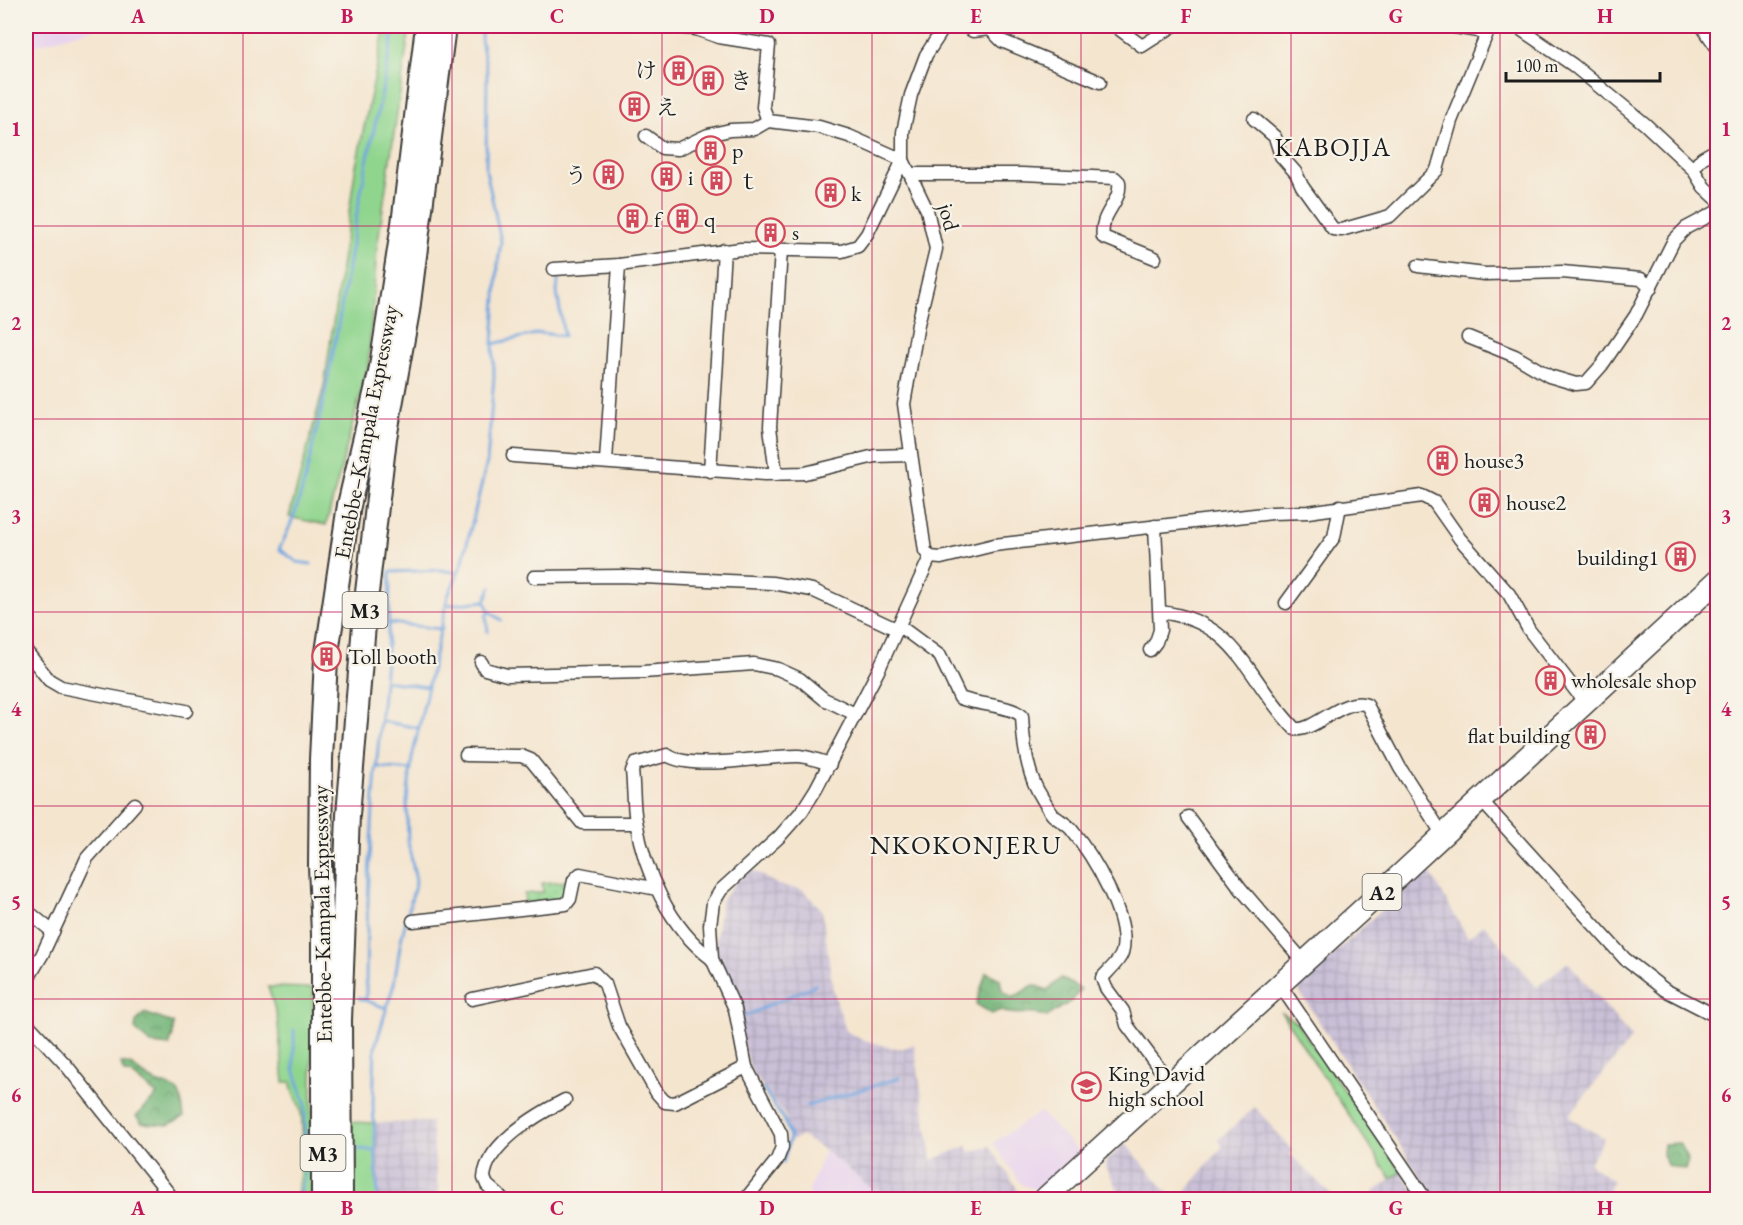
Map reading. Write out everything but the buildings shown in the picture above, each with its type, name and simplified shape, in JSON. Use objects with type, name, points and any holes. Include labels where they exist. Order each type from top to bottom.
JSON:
[{"type":"highway","name":"Entebbe–Kampala Expressway","points":[[323,1200],[323,944],[320,866],[321,759],[326,659],[349,505],[380,373],[403,224],[427,26]]},
{"type":"highway","name":"Entebbe–Kampala Expressway","points":[[341,1200],[340,1020],[348,815],[366,601],[385,438],[408,311],[444,26]]},
{"type":"highway","name":"A2","points":[[1043,1200],[1280,985],[1480,799],[1715,588]]},
{"type":"street","points":[[666,26],[696,29],[720,37],[769,45],[763,107],[768,121]]},
{"type":"street","points":[[554,269],[619,265],[724,250],[842,251],[858,246],[867,234],[903,160],[903,132],[911,95],[926,55],[945,26]]},
{"type":"street","points":[[964,26],[973,31],[990,29],[1002,41],[1100,82]]},
{"type":"street","points":[[1115,26],[1142,45],[1173,26]]},
{"type":"street","points":[[1254,119],[1275,137],[1281,156],[1296,173],[1302,186],[1333,229],[1352,228],[1390,216],[1437,170],[1451,121],[1487,30],[1478,31],[1450,26]]},
{"type":"street","points":[[1516,26],[1573,65],[1645,124],[1693,169],[1704,187],[1718,200]]},
{"type":"street","points":[[1702,26],[1718,49]]},
{"type":"street","points":[[646,136],[662,148],[678,149],[708,135],[730,130],[754,129],[768,121],[819,127],[849,136],[903,160]]},
{"type":"street","points":[[1693,169],[1702,158],[1718,149]]},
{"type":"street","name":"jod","points":[[903,160],[927,210],[936,249],[904,404],[925,551],[930,557]]},
{"type":"street","points":[[911,174],[1022,174],[1115,178],[1119,182],[1120,194],[1110,207],[1102,225],[1103,237],[1155,258]]},
{"type":"street","points":[[1468,338],[1515,356],[1549,376],[1576,384],[1586,383],[1619,341],[1651,288],[1657,270],[1674,240],[1686,228],[1718,212]]},
{"type":"street","points":[[710,471],[724,250]]},
{"type":"street","points":[[776,474],[770,427],[781,250]]},
{"type":"street","points":[[606,461],[619,265]]},
{"type":"street","points":[[1418,266],[1485,274],[1562,272],[1641,279],[1651,288]]},
{"type":"street","points":[[513,456],[776,474],[823,470],[875,456],[910,454]]},
{"type":"street","points":[[745,1200],[777,1160],[782,1148],[779,1128],[746,1067],[735,1010],[712,959],[710,925],[713,903],[721,890],[779,837],[802,811],[830,764],[930,557],[941,558],[994,545],[1272,513],[1308,512],[1422,496],[1434,502],[1460,539],[1509,594],[1538,642],[1586,704]]},
{"type":"street","points":[[1286,603],[1334,537],[1340,506]]},
{"type":"street","points":[[1150,650],[1159,635],[1160,612],[1155,526]]},
{"type":"street","points":[[534,577],[622,576],[772,583],[812,590],[897,627],[940,656],[960,698],[974,704],[1016,710],[1022,716],[1024,747],[1037,789],[1053,814],[1070,828],[1090,856],[1108,885],[1120,921],[1123,940],[1121,955],[1102,978],[1106,988],[1123,1011],[1127,1025],[1168,1087]]},
{"type":"street","points":[[1160,612],[1191,617],[1221,634],[1295,729],[1306,728],[1329,713],[1358,704],[1367,705],[1400,768],[1443,835]]},
{"type":"street","points":[[26,651],[49,680],[61,687],[186,711]]},
{"type":"street","points":[[481,662],[485,669],[507,675],[643,672],[754,664],[778,669],[800,679],[824,699],[855,714]]},
{"type":"street","points":[[466,755],[521,756],[531,760],[582,824],[636,823]]},
{"type":"street","points":[[712,959],[693,944],[657,889],[636,823],[632,771],[635,764],[662,755],[677,761],[695,762],[798,756],[830,764]]},
{"type":"street","points":[[1480,799],[1624,959],[1665,990],[1718,1017]]},
{"type":"street","points":[[26,982],[53,932],[87,858],[135,804]]},
{"type":"street","points":[[1188,817],[1241,889],[1304,962]]},
{"type":"street","points":[[413,921],[566,904],[570,899],[574,880],[580,874],[657,889]]},
{"type":"street","points":[[1100,885],[1116,918],[1118,953],[1097,978],[1098,983],[1123,1019],[1122,1029],[1168,1087]]},
{"type":"street","points":[[26,910],[53,932]]},
{"type":"street","points":[[472,999],[594,973],[605,984],[619,1026],[657,1094],[665,1102],[675,1103],[746,1067]]},
{"type":"street","points":[[1280,985],[1426,1200]]},
{"type":"street","points":[[26,1022],[66,1065],[174,1200]]},
{"type":"street","points":[[504,1200],[487,1185],[484,1178],[499,1145],[548,1109],[565,1100]]},
{"type":"shaded area","points":[[26,26],[102,26],[26,48]]},
{"type":"shaded area","points":[[1427,867],[1468,938],[1484,924],[1537,987],[1568,962],[1632,1038],[1570,1114],[1572,1119],[1604,1138],[1589,1163],[1613,1181],[1605,1199],[1435,1199],[1299,991],[1301,985]]},
{"type":"shaded area","points":[[752,870],[778,885],[803,890],[822,910],[833,990],[846,1031],[861,1039],[892,1048],[904,1048],[914,1044],[932,1160],[967,1146],[970,1152],[990,1146],[1016,1187],[1020,1199],[883,1199],[878,1188],[874,1191],[825,1150],[802,1136],[790,1141],[786,1117],[751,1070],[715,948],[721,901],[735,883]]},
{"type":"shaded area","points":[[1255,1107],[1292,1150],[1290,1154],[1335,1199],[1179,1199],[1223,1146],[1218,1140]]},
{"type":"shaded area","points":[[1040,1112],[1080,1153],[1038,1190],[1022,1185],[993,1143]]},
{"type":"shaded area","points":[[431,1122],[439,1199],[378,1199],[375,1123]]},
{"type":"shaded area","points":[[1125,1143],[1173,1199],[1123,1199],[1106,1167],[1106,1161]]},
{"type":"shaded area","points":[[825,1150],[874,1191],[877,1187],[883,1199],[809,1199],[809,1190]]},
{"type":"shaded area","points":[[1402,1172],[1419,1200],[1370,1200],[1375,1191]]},
{"type":"green space","points":[[385,26],[410,26],[377,248],[368,366],[326,525],[289,517],[324,386],[355,171]]},
{"type":"green space","points":[[567,881],[569,900],[525,903],[524,894],[543,892],[542,883]]},
{"type":"green space","points":[[986,972],[1000,979],[1002,990],[1013,998],[1033,985],[1048,990],[1061,978],[1081,989],[1073,1000],[1047,1017],[1000,1010],[992,1014],[976,1004]]},
{"type":"green space","points":[[268,987],[313,988],[311,1199],[296,1199],[301,1154],[301,1116],[291,1082],[284,1082],[277,1016]]},
{"type":"green space","points":[[1281,1012],[1297,1023],[1402,1172],[1391,1179]]},
{"type":"green space","points":[[144,1013],[173,1023],[173,1035],[169,1046],[151,1044],[135,1029],[136,1022]]},
{"type":"green space","points":[[121,1063],[178,1091],[184,1117],[168,1125],[142,1123],[136,1116],[157,1095],[131,1074],[124,1073]]},
{"type":"green space","points":[[351,1122],[375,1123],[378,1199],[350,1200]]},
{"type":"green space","points":[[1679,1143],[1688,1160],[1685,1170],[1667,1165],[1663,1155],[1664,1144]]},
{"type":"waterway","points":[[311,564],[297,562],[279,549],[300,498],[320,416],[361,189],[394,26]]},
{"type":"waterway","points":[[378,1200],[373,1105],[375,1047],[394,984],[401,940],[416,881],[408,842],[407,801],[412,758],[448,596],[462,564],[487,462],[501,241],[486,170],[487,71],[481,39],[482,26]]},
{"type":"waterway","points":[[493,344],[540,333],[564,336],[557,292],[559,273]]},
{"type":"waterway","points":[[366,998],[370,867],[388,634],[390,572],[441,570],[458,573]]},
{"type":"waterway","points":[[485,601],[491,587]]},
{"type":"waterway","points":[[448,605],[485,601],[489,611],[486,616],[488,632]]},
{"type":"waterway","points":[[489,611],[501,620]]},
{"type":"waterway","points":[[390,623],[442,629]]},
{"type":"waterway","points":[[385,681],[428,687]]},
{"type":"waterway","points":[[381,721],[419,728]]},
{"type":"waterway","points":[[378,767],[411,770]]},
{"type":"waterway","points":[[745,1016],[815,985]]},
{"type":"waterway","points":[[359,998],[386,1008]]},
{"type":"waterway","points":[[294,1030],[294,1069],[305,1103],[305,1171],[299,1200]]},
{"type":"waterway","points":[[807,1106],[899,1078]]},
{"type":"waterway","points":[[763,1088],[785,1122],[790,1137],[783,1163]]},
{"type":"waterway","points":[[353,1148],[375,1151]]},
{"type":"place","name":"け","points":[[678,70]]},
{"type":"place","name":"き","points":[[709,80]]},
{"type":"place","name":"え","points":[[635,107]]},
{"type":"place","name":"p","points":[[711,150]]},
{"type":"place","name":"う","points":[[608,175]]},
{"type":"place","name":"i","points":[[667,177]]},
{"type":"place","name":"ｔ","points":[[717,181]]},
{"type":"place","name":"k","points":[[830,193]]},
{"type":"place","name":"f","points":[[633,219]]},
{"type":"place","name":"q","points":[[683,219]]},
{"type":"place","name":"s","points":[[771,232]]},
{"type":"place","name":"house3","points":[[1443,460]]},
{"type":"place","name":"house2","points":[[1485,502]]},
{"type":"place","name":"building1","points":[[1680,557]]},
{"type":"place","name":"Toll booth","points":[[327,656]]},
{"type":"place","name":"wholesale shop","points":[[1550,680]]},
{"type":"place","name":"flat building","points":[[1591,735]]},
{"type":"place","name":"King David high school","points":[[1087,1086]]},
{"type":"district","name":"KABOJJA","points":[[1333,147]]},
{"type":"district","name":"NKOKONJERU","points":[[966,845]]}]
